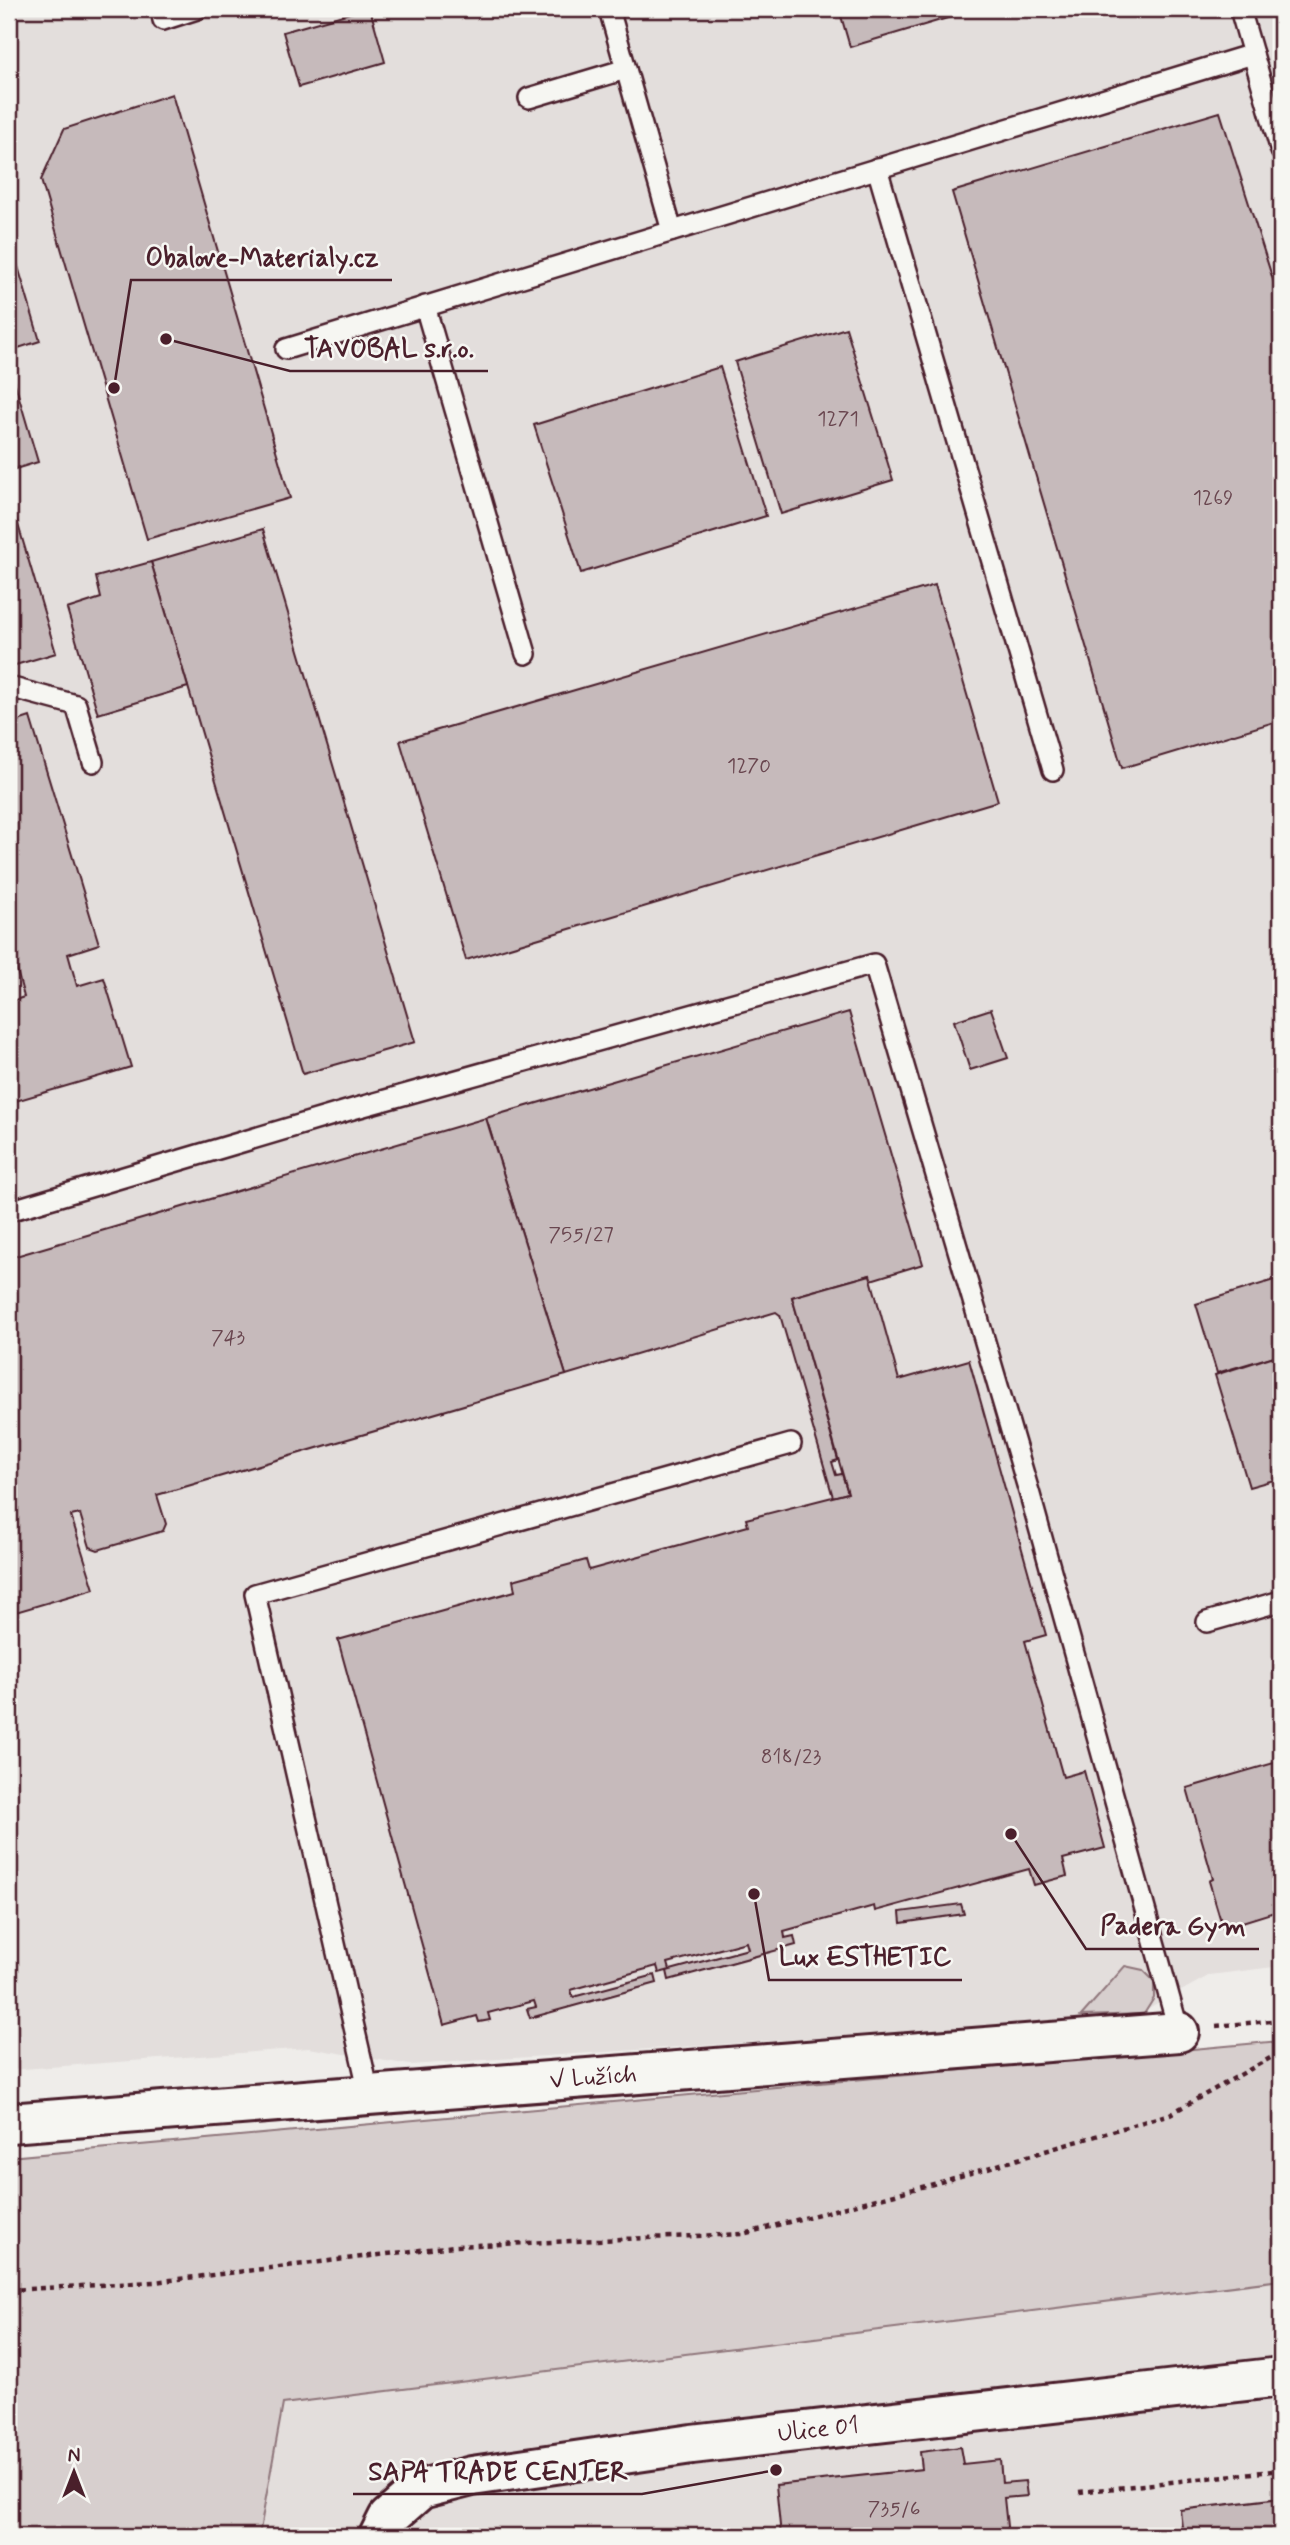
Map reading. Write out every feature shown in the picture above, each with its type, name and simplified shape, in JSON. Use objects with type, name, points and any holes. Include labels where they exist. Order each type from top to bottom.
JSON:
[{"type":"street","name":"V Lužích","points":[[9,2123],[1179,2032]]},
{"type":"street","name":"Ulice 01","points":[[379,2536],[388,2518],[421,2489],[472,2476],[692,2444],[1281,2377]]},
{"type":"lane","points":[[161,9],[163,20],[197,9]]},
{"type":"lane","points":[[609,9],[671,231]]},
{"type":"lane","points":[[1240,9],[1281,151]]},
{"type":"lane","points":[[286,349],[1253,54]]},
{"type":"lane","points":[[529,98],[626,69]]},
{"type":"lane","points":[[877,168],[1053,770]]},
{"type":"lane","points":[[425,306],[526,654]]},
{"type":"lane","points":[[9,687],[76,705],[93,762]]},
{"type":"lane","points":[[9,1211],[379,1102],[874,964],[1030,1494],[1179,2032]]},
{"type":"lane","points":[[370,2097],[255,1594],[791,1444]]},
{"type":"lane","points":[[1207,1622],[1281,1601]]},
{"type":"path","points":[[1179,2032],[1256,2020],[1281,2020]]},
{"type":"path","points":[[9,2290],[154,2282],[454,2246],[743,2234],[937,2183],[1170,2115],[1281,2052]]},
{"type":"path","points":[[1079,2492],[1281,2470]]},
{"type":"shaded area","points":[[9,9],[1281,9],[1281,1966],[1210,1975],[1134,2017],[410,2065],[309,2048],[9,2070]]},
{"type":"shaded area","points":[[1125,1966],[1143,1970],[1154,1981],[1154,1998],[1144,2014],[1081,2016]]},
{"type":"shaded area","points":[[1281,2041],[1281,2280],[283,2404],[259,2536],[9,2536],[9,2157]]},
{"type":"shaded area","points":[[1281,2280],[1281,2536],[259,2536],[283,2404]]},
{"type":"building","points":[[370,9],[385,62],[299,87],[283,32]]},
{"type":"building","points":[[839,9],[978,9],[850,47]]},
{"type":"building","points":[[172,94],[290,498],[147,539],[41,180],[64,129]]},
{"type":"building","points":[[1220,112],[1281,305],[1281,720],[1122,768],[952,192]]},
{"type":"building","points":[[9,236],[40,341],[9,351]]},
{"type":"building","points":[[846,328],[893,480],[781,514],[735,362]]},
{"type":"building","points":[[9,363],[38,462],[9,471]]},
{"type":"building","points":[[720,367],[766,516],[581,573],[534,425]]},
{"type":"building","points":[[9,494],[56,653],[12,666],[9,655]]},
{"type":"building","points":[[263,529],[415,1042],[303,1074],[151,562]]},
{"type":"building","points":[[151,562],[188,687],[98,714],[67,609],[101,598],[96,577]]},
{"type":"building","points":[[935,585],[998,801],[466,960],[400,741]]},
{"type":"building","points":[[30,717],[99,944],[68,954],[77,986],[104,978],[131,1067],[9,1103],[9,1002],[24,997],[15,963],[9,964],[9,724]]},
{"type":"building","points":[[991,1009],[1008,1058],[970,1070],[954,1021]]},
{"type":"building","points":[[849,1012],[923,1264],[871,1280],[870,1275],[792,1297],[838,1460],[832,1462],[836,1475],[842,1474],[848,1493],[833,1497],[780,1315],[776,1312],[566,1375],[486,1118]]},
{"type":"building","points":[[486,1118],[566,1375],[157,1495],[166,1524],[163,1531],[98,1550],[90,1547],[80,1514],[71,1516],[94,1589],[9,1614],[9,1258]]},
{"type":"building","points":[[870,1275],[899,1380],[969,1360],[1046,1635],[1025,1641],[1063,1777],[1084,1771],[1105,1848],[1063,1859],[1067,1876],[1034,1885],[1029,1869],[875,1911],[874,1906],[784,1931],[785,1938],[794,1936],[796,1945],[669,1980],[667,1971],[748,1949],[746,1942],[668,1963],[670,1970],[659,1973],[657,1966],[571,1990],[573,1997],[655,1975],[657,1983],[530,2018],[527,2009],[536,2007],[534,2001],[488,2013],[490,2020],[479,2022],[477,2016],[444,2025],[338,1640],[515,1591],[513,1580],[586,1560],[589,1570],[748,1526],[746,1519],[848,1493],[792,1297]]},
{"type":"building","points":[[1281,1278],[1281,1354],[1217,1373],[1196,1304]]},
{"type":"building","points":[[1281,1354],[1281,1478],[1249,1487],[1215,1375]]},
{"type":"building","points":[[1281,1761],[1281,1910],[1223,1928],[1209,1881],[1213,1879],[1187,1788]]},
{"type":"building","points":[[961,1904],[964,1914],[901,1923],[900,1912]]},
{"type":"building","points":[[960,2447],[963,2464],[1000,2460],[1002,2483],[1025,2481],[1027,2496],[1004,2498],[1008,2536],[781,2536],[776,2485],[922,2469],[920,2452]]},
{"type":"building","points":[[1281,2498],[1281,2536],[1183,2536],[1180,2510]]},
{"type":"place","name":"TAVOBAL s.r.o.","points":[[166,339]]},
{"type":"place","name":"Obalove-Materialy.cz","points":[[114,388]]},
{"type":"place","name":"Padera Gym","points":[[1011,1834]]},
{"type":"place","name":"Lux ESTHETIC","points":[[754,1894]]},
{"type":"place","name":"SAPA TRADE CENTER","points":[[776,2470]]}]
